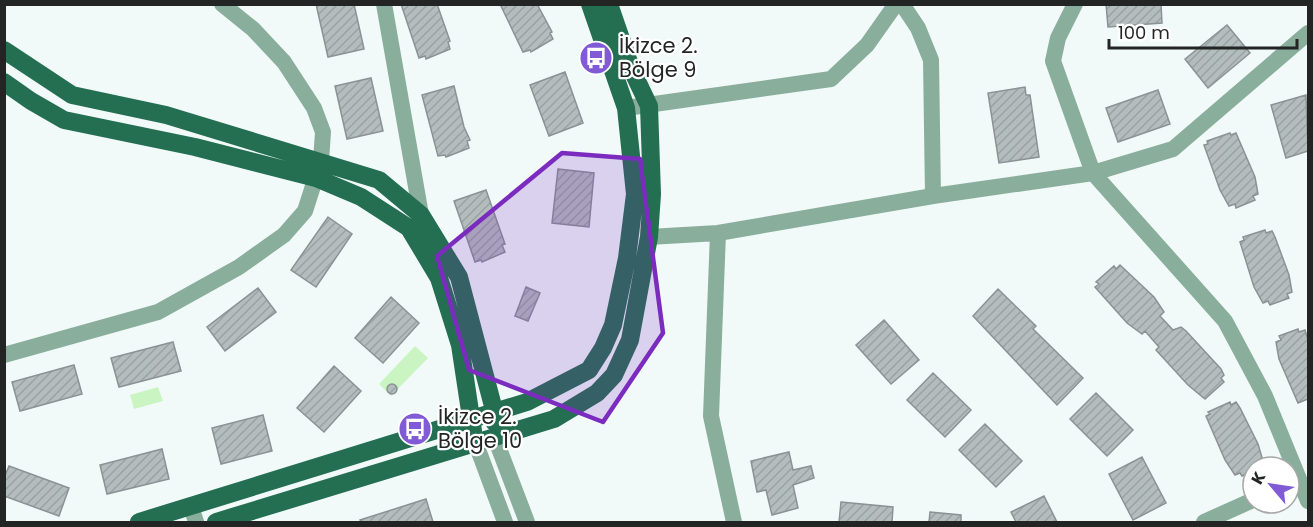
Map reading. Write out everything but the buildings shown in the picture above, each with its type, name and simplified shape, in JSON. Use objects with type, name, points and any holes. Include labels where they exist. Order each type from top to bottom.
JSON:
[{"type":"main road","points":[[139,522],[194,514],[471,420],[494,410],[526,402],[590,370],[613,325],[627,258],[635,194],[626,108],[590,4]]},
{"type":"main road","points":[[216,522],[554,419],[597,393],[614,375],[630,340],[649,237],[652,194],[649,106],[631,68],[609,4]]},
{"type":"main road","points":[[4,50],[72,95],[166,115],[319,170],[409,228],[440,278],[460,345],[476,444]]},
{"type":"main road","points":[[4,82],[64,120],[195,147],[379,180],[421,214],[459,277],[494,410],[495,438]]},
{"type":"street","points":[[4,355],[158,312],[239,267],[284,235],[305,212],[319,170],[323,132],[314,108],[284,63],[253,29],[222,4]]},
{"type":"street","points":[[384,4],[421,214]]},
{"type":"street","points":[[626,108],[831,79],[867,45],[896,4]]},
{"type":"street","points":[[902,4],[918,28],[932,60],[933,196]]},
{"type":"street","points":[[1075,4],[1058,38],[1053,61],[1093,173],[1225,321],[1265,396],[1285,455]]},
{"type":"street","points":[[649,237],[718,233],[933,196],[1093,173],[1173,149],[1308,33]]},
{"type":"street","points":[[718,233],[711,416],[734,522]]},
{"type":"street","points":[[495,438],[527,522]]},
{"type":"street","points":[[476,444],[506,522]]},
{"type":"street","points":[[1204,522],[1241,505]]},
{"type":"highlighted area","points":[[562,153],[640,159],[663,333],[603,422],[469,370],[437,256]]},
{"type":"green space","points":[[415,346],[428,358],[391,396],[379,384]]},
{"type":"green space","points":[[158,387],[163,401],[134,409],[130,395]]},
{"type":"place","name":"İkizce 2. Bölge 9","points":[[596,58]]},
{"type":"place","name":"İkizce 2. Bölge 10","points":[[415,429]]}]
